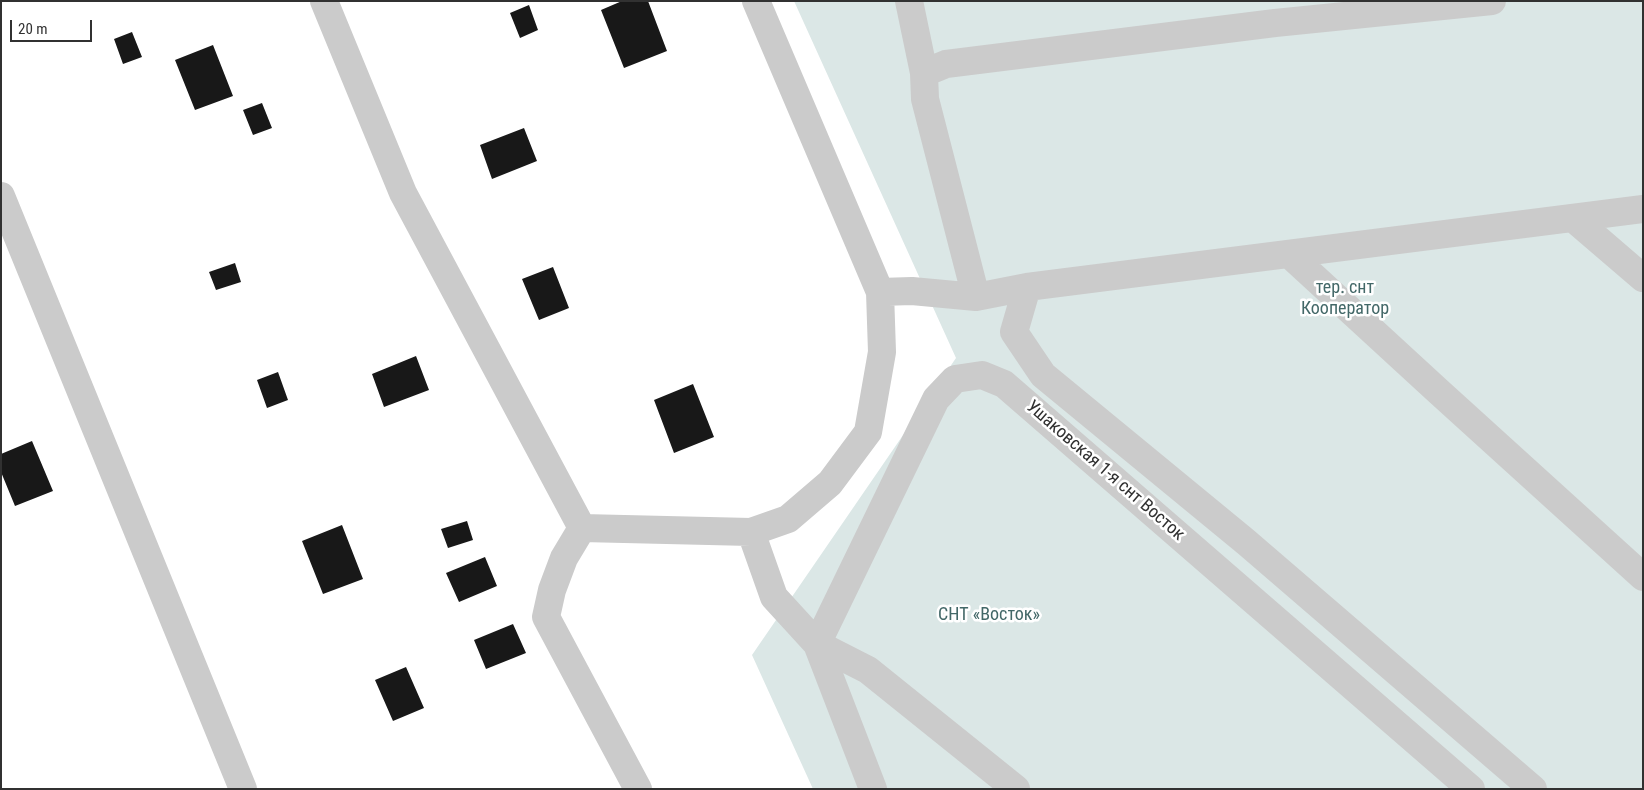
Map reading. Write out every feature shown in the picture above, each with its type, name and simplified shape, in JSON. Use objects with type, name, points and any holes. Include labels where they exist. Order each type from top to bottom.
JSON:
[{"type":"street","points":[[324,1],[403,193],[582,528]]},
{"type":"street","points":[[582,528],[750,532],[788,519],[830,483],[868,432],[882,352],[880,292],[756,1]]},
{"type":"street","points":[[909,1],[924,73],[925,99],[976,298]]},
{"type":"street","points":[[924,73],[946,64],[966,61],[1275,23],[1492,1]]},
{"type":"street","points":[[1,196],[243,789]]},
{"type":"street","points":[[880,292],[912,291],[976,298],[1027,287],[1643,209]]},
{"type":"street","points":[[1573,218],[1643,278]]},
{"type":"street","points":[[1290,255],[1430,385],[1643,577]]},
{"type":"street","points":[[1027,287],[1014,332],[1043,375],[1246,542],[1533,789]]},
{"type":"street","name":"Ушаковская 1-я снт Восток","points":[[817,644],[936,399],[955,378],[982,376],[1004,384],[1471,789]]},
{"type":"street","points":[[582,528],[564,558],[552,590],[546,617],[638,789]]},
{"type":"street","points":[[750,532],[774,597],[817,644],[868,670],[1016,789]]},
{"type":"street","points":[[817,644],[873,789]]},
{"type":"green space","name":"тер. снт Кооператор","points":[[794,1],[1643,1],[1643,789],[813,789],[752,655],[956,358]]},
{"type":"building","points":[[622,1],[648,1],[667,51],[624,68],[601,10]]},
{"type":"building","points":[[529,5],[538,30],[520,38],[510,13]]},
{"type":"building","points":[[132,32],[142,57],[123,64],[114,39]]},
{"type":"building","points":[[213,45],[233,96],[195,110],[175,60]]},
{"type":"building","points":[[262,103],[272,128],[253,135],[243,110]]},
{"type":"building","points":[[524,128],[537,161],[492,179],[480,145]]},
{"type":"building","points":[[235,263],[241,282],[216,290],[209,272]]},
{"type":"building","points":[[553,267],[569,308],[539,320],[522,279]]},
{"type":"building","points":[[416,356],[429,390],[384,407],[372,374]]},
{"type":"building","points":[[278,372],[288,400],[267,408],[257,380]]},
{"type":"building","points":[[693,384],[714,437],[674,453],[654,400]]},
{"type":"building","points":[[32,441],[53,491],[15,506],[1,472],[1,454]]},
{"type":"building","points":[[467,521],[473,540],[448,548],[441,529]]},
{"type":"building","points":[[342,525],[363,579],[323,594],[302,541]]},
{"type":"building","points":[[485,557],[497,586],[459,602],[446,573]]},
{"type":"building","points":[[513,624],[526,653],[486,669],[474,640]]},
{"type":"building","points":[[406,667],[424,708],[393,721],[375,680]]},
{"type":"park label","name":"СНТ «Восток»","points":[[989,615]]}]
